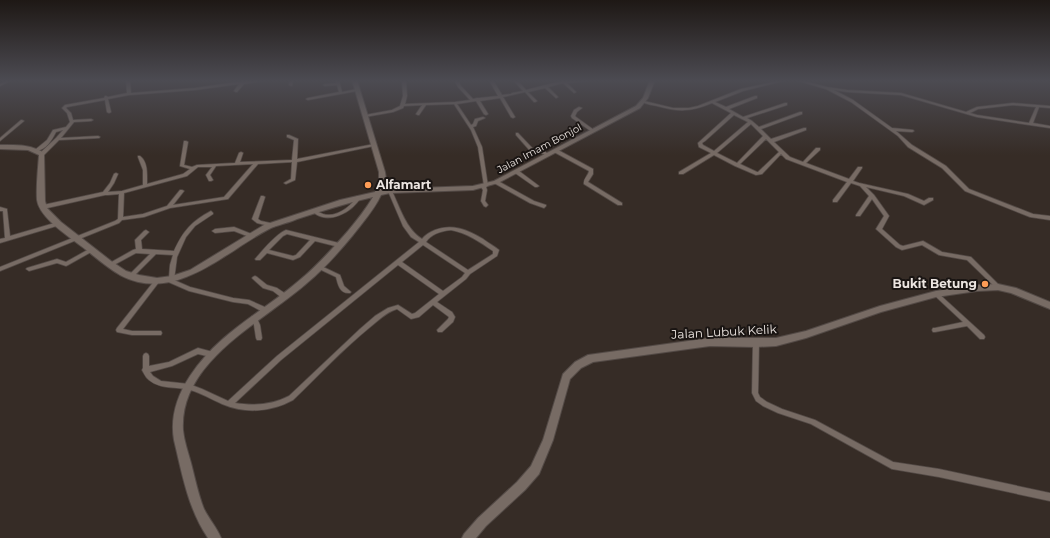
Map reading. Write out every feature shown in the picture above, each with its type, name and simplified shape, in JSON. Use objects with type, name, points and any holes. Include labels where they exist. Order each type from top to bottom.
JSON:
[{"type":"main road","points":[[215,538],[202,517],[193,495],[178,435],[179,412],[188,387],[211,354],[228,337],[301,284],[319,267],[367,212],[379,191],[383,178],[362,105]]},
{"type":"main road","name":"Jalan Imam Bonjol","points":[[379,191],[466,189],[484,186],[517,172],[630,112],[640,105]]},
{"type":"main road","points":[[0,147],[26,148],[40,152],[41,201],[43,207],[58,224],[110,265],[131,276],[157,281],[170,280],[206,265],[272,224],[379,191]]},
{"type":"main road","points":[[383,178],[389,183],[398,187]]},
{"type":"main road","name":"Jalan Imam Bonjol","points":[[379,191],[398,187],[412,190]]},
{"type":"main road","name":"Jalan Lubuk Kelik","points":[[468,538],[482,522],[521,486],[534,470],[548,440],[564,382],[569,374],[582,362],[596,356],[710,342],[756,343],[783,340],[880,309],[936,294],[998,287],[1017,291],[1050,306]]},
{"type":"street","points":[[68,105],[64,106],[72,122]]},
{"type":"street","points":[[108,105],[110,112]]},
{"type":"street","points":[[365,116],[396,110],[402,105]]},
{"type":"street","points":[[418,114],[424,105]]},
{"type":"street","points":[[456,105],[471,126],[480,147],[485,190],[483,201],[486,205]]},
{"type":"street","points":[[471,126],[475,125],[476,120],[485,116],[479,105]]},
{"type":"street","points":[[506,105],[513,117]]},
{"type":"street","points":[[658,105],[681,110],[694,109],[704,105]]},
{"type":"street","points":[[718,105],[751,122],[788,158],[858,184],[906,195],[924,203],[931,199]]},
{"type":"street","points":[[725,109],[735,105]]},
{"type":"street","points":[[743,118],[783,105]]},
{"type":"street","points":[[858,105],[904,138],[910,146],[944,167],[967,190],[1032,216],[1050,218]]},
{"type":"street","points":[[940,105],[967,113],[1050,127]]},
{"type":"street","points":[[967,113],[977,108],[1003,105]]},
{"type":"street","points":[[1027,105],[1050,107]]},
{"type":"street","points":[[1031,124],[1038,106]]},
{"type":"street","points":[[580,108],[575,111],[573,116],[574,118],[593,132]]},
{"type":"street","points":[[733,113],[700,143],[701,146],[750,172],[760,173],[781,152]]},
{"type":"street","points":[[758,129],[801,113]]},
{"type":"street","points":[[40,152],[58,139],[72,122],[91,120]]},
{"type":"street","points":[[0,140],[22,121]]},
{"type":"street","points":[[681,173],[714,153],[751,122]]},
{"type":"street","points":[[40,152],[49,141],[54,131],[67,128]]},
{"type":"street","points":[[771,141],[805,128]]},
{"type":"street","points":[[890,129],[912,131]]},
{"type":"street","points":[[517,134],[534,152],[542,152],[548,155]]},
{"type":"street","points":[[286,183],[293,180],[296,139],[288,136]]},
{"type":"street","points":[[737,165],[766,136]]},
{"type":"street","points":[[58,139],[98,137]]},
{"type":"street","points":[[186,142],[182,166],[192,169]]},
{"type":"street","points":[[43,207],[105,193],[122,192],[185,175],[197,166],[295,161],[374,145]]},
{"type":"street","points":[[803,164],[818,149]]},
{"type":"street","points":[[556,151],[591,170],[591,174],[586,183],[620,204]]},
{"type":"street","points":[[237,164],[241,153]]},
{"type":"street","points":[[140,157],[145,170],[146,185]]},
{"type":"street","points":[[0,269],[117,222],[120,219],[144,215],[169,207],[226,198],[256,164]]},
{"type":"street","points":[[211,180],[208,175],[215,165]]},
{"type":"street","points":[[835,201],[860,168]]},
{"type":"street","points":[[517,172],[537,186]]},
{"type":"street","points":[[105,193],[112,184],[116,174]]},
{"type":"street","points":[[496,182],[532,202],[544,206]]},
{"type":"street","points":[[858,184],[872,196],[887,216],[879,228],[898,246],[906,248],[923,243],[942,254],[966,256],[972,260],[998,287]]},
{"type":"street","points":[[390,191],[410,231],[423,242],[468,273]]},
{"type":"street","points":[[120,219],[122,192]]},
{"type":"street","points":[[169,207],[182,192]]},
{"type":"street","points":[[858,215],[872,196]]},
{"type":"street","points":[[263,197],[255,219],[260,222],[272,224]]},
{"type":"street","points":[[0,209],[5,210],[8,238]]},
{"type":"street","points":[[211,213],[193,225],[176,253],[170,280],[190,289],[233,300],[249,302],[265,310]]},
{"type":"street","points":[[0,241],[58,224]]},
{"type":"street","points":[[215,231],[234,229],[252,236]]},
{"type":"street","points":[[146,356],[145,370],[152,379],[158,382],[175,387],[188,387],[229,404],[250,408],[264,407],[286,401],[377,317],[391,307],[398,306],[412,317],[464,278],[468,273],[495,255],[496,250],[474,236],[450,229],[438,230],[428,236],[423,242],[279,358],[229,404]]},
{"type":"street","points":[[139,250],[138,240],[146,232]]},
{"type":"street","points":[[258,259],[281,235],[286,232],[339,245]]},
{"type":"street","points":[[265,251],[293,258],[298,256],[314,239]]},
{"type":"street","points":[[29,269],[57,261],[66,264],[91,250]]},
{"type":"street","points":[[110,265],[132,252],[139,250],[154,253],[176,253]]},
{"type":"street","points":[[131,276],[154,253]]},
{"type":"street","points":[[398,262],[443,294]]},
{"type":"street","points":[[0,272],[7,267]]},
{"type":"street","points":[[319,267],[338,276],[341,287],[348,292]]},
{"type":"street","points":[[255,278],[265,287],[275,288],[284,296]]},
{"type":"street","points":[[157,281],[119,330],[132,333],[159,333]]},
{"type":"street","points":[[936,294],[982,337]]},
{"type":"street","points":[[433,302],[452,317],[451,320],[440,330]]},
{"type":"street","points":[[254,318],[258,338]]},
{"type":"street","points":[[935,330],[967,324]]},
{"type":"street","points":[[756,343],[755,393],[758,399],[765,404],[780,411],[813,422],[892,465],[939,473],[1050,497]]},
{"type":"street","points":[[145,370],[170,364],[198,352],[211,354]]},
{"type":"place","name":"Alfamart","points":[[368,185]]},
{"type":"place","name":"Bukit Betung","points":[[985,284]]}]
